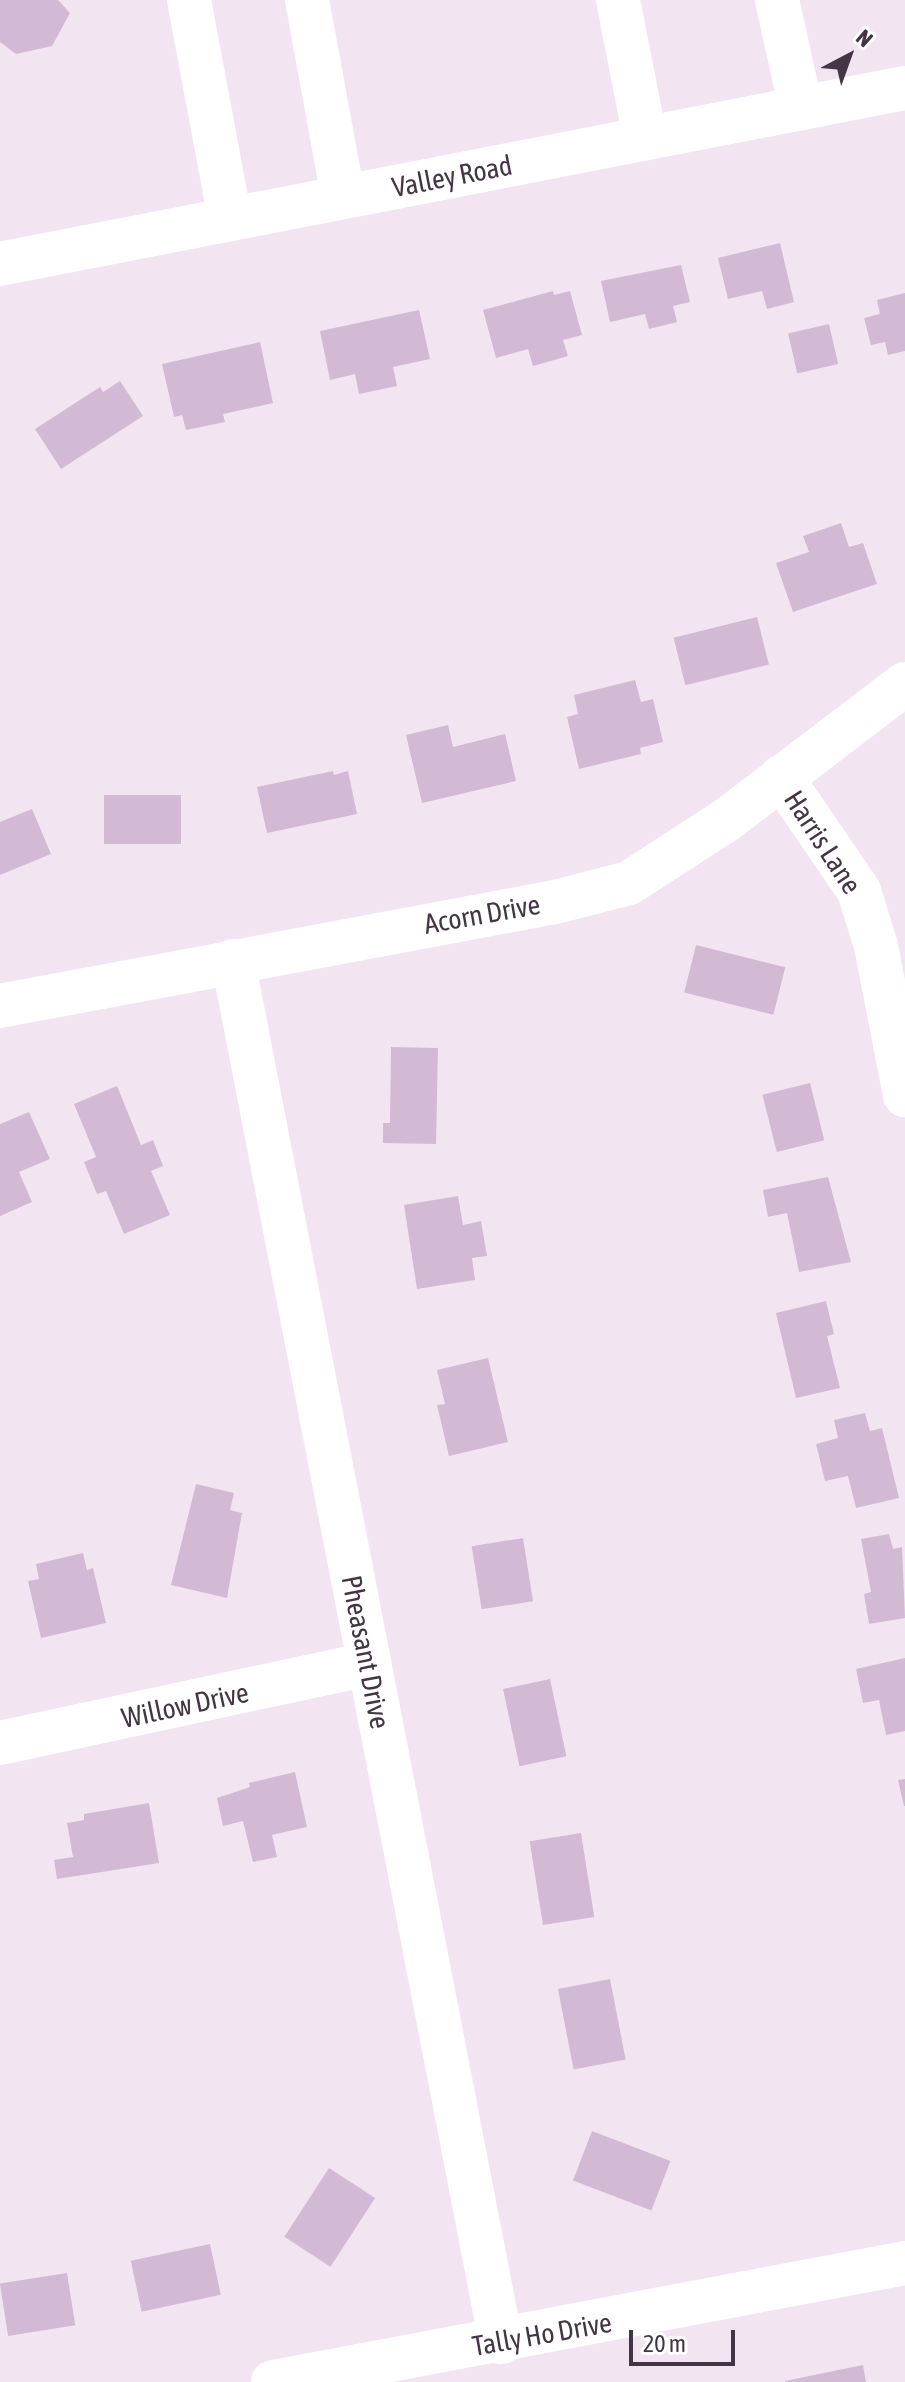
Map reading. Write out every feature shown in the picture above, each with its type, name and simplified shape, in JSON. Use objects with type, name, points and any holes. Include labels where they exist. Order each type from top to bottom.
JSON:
[{"type":"street","points":[[189,0],[230,219]]},
{"type":"street","points":[[307,0],[343,197]]},
{"type":"street","points":[[618,0],[645,138]]},
{"type":"street","points":[[777,0],[801,108]]},
{"type":"street","name":"Valley Road","points":[[0,264],[905,88]]},
{"type":"street","name":"Acorn Drive","points":[[0,1006],[555,902],[629,883],[670,860],[905,684]]},
{"type":"street","name":"Harris Lane","points":[[781,777],[859,891],[876,946],[905,1095]]},
{"type":"street","name":"Pheasant Drive","points":[[233,961],[501,2342]]},
{"type":"street","name":"Willow Drive","points":[[0,1743],[369,1664]]},
{"type":"street","name":"Tally Ho Drive","points":[[273,2382],[501,2342],[905,2263]]},
{"type":"building","points":[[0,0],[58,0],[70,13],[52,46],[16,54],[0,42]]},
{"type":"building","points":[[780,243],[794,302],[767,309],[762,291],[728,299],[718,258]]},
{"type":"building","points":[[681,265],[690,302],[673,306],[677,322],[649,329],[645,314],[610,322],[601,281]]},
{"type":"building","points":[[553,291],[554,295],[570,291],[582,335],[563,340],[568,356],[533,366],[528,349],[496,358],[483,310]]},
{"type":"building","points":[[905,293],[905,351],[888,355],[885,342],[871,345],[864,318],[880,314],[877,300]]},
{"type":"building","points":[[419,310],[430,359],[393,367],[397,386],[359,394],[355,374],[330,380],[320,331]]},
{"type":"building","points":[[829,324],[838,364],[797,373],[788,333]]},
{"type":"building","points":[[260,342],[273,403],[223,414],[225,422],[186,430],[182,415],[174,417],[162,364]]},
{"type":"building","points":[[120,381],[143,416],[61,469],[35,429],[100,387],[103,392]]},
{"type":"building","points":[[841,523],[849,547],[863,543],[877,584],[793,612],[776,563],[809,552],[803,536]]},
{"type":"building","points":[[757,617],[769,665],[685,685],[674,638]]},
{"type":"building","points":[[635,680],[641,702],[653,699],[663,742],[640,748],[641,754],[579,769],[567,717],[578,714],[574,695]]},
{"type":"building","points":[[448,725],[453,747],[505,734],[516,781],[422,803],[406,735]]},
{"type":"building","points":[[333,771],[334,775],[348,771],[357,814],[267,833],[257,787]]},
{"type":"building","points":[[104,795],[181,795],[181,844],[104,844]]},
{"type":"building","points":[[32,809],[51,854],[0,875],[0,822]]},
{"type":"building","points":[[696,945],[785,967],[773,1015],[684,993]]},
{"type":"building","points":[[391,1047],[438,1048],[436,1144],[383,1143],[383,1123],[390,1123]]},
{"type":"building","points":[[810,1083],[824,1140],[777,1152],[762,1095]]},
{"type":"building","points":[[117,1086],[141,1145],[153,1140],[163,1166],[151,1171],[170,1215],[124,1234],[106,1191],[97,1194],[84,1162],[96,1157],[74,1104]]},
{"type":"building","points":[[29,1112],[50,1159],[19,1172],[32,1202],[0,1216],[0,1124]]},
{"type":"building","points":[[828,1177],[851,1262],[799,1272],[787,1213],[768,1217],[763,1190]]},
{"type":"building","points":[[458,1196],[463,1225],[481,1221],[487,1256],[472,1258],[475,1280],[417,1289],[404,1205]]},
{"type":"building","points":[[826,1301],[834,1334],[827,1336],[840,1388],[796,1398],[776,1313]]},
{"type":"building","points":[[488,1358],[508,1442],[449,1456],[437,1405],[445,1404],[437,1370]]},
{"type":"building","points":[[865,1413],[870,1431],[882,1428],[899,1498],[856,1508],[848,1476],[825,1481],[816,1444],[838,1438],[834,1420]]},
{"type":"building","points":[[196,1484],[234,1493],[230,1510],[242,1513],[227,1598],[171,1585]]},
{"type":"building","points":[[889,1534],[893,1549],[902,1547],[905,1618],[869,1624],[864,1594],[871,1592],[861,1539]]},
{"type":"building","points":[[523,1538],[533,1601],[482,1609],[472,1546]]},
{"type":"building","points":[[83,1553],[87,1570],[93,1568],[106,1623],[41,1638],[28,1581],[39,1579],[36,1564]]},
{"type":"building","points":[[905,1658],[905,1731],[886,1735],[879,1700],[863,1703],[856,1669]]},
{"type":"building","points":[[550,1679],[566,1756],[519,1766],[503,1689]]},
{"type":"building","points":[[295,1772],[307,1827],[272,1835],[277,1857],[253,1862],[243,1821],[223,1826],[217,1798],[250,1787],[249,1783]]},
{"type":"building","points":[[905,1779],[905,1806],[904,1806],[898,1780]]},
{"type":"building","points":[[149,1803],[159,1863],[57,1879],[54,1860],[73,1857],[67,1823],[84,1820],[84,1814]]},
{"type":"building","points":[[581,1833],[594,1917],[543,1925],[530,1841]]},
{"type":"building","points":[[610,1979],[626,2059],[574,2070],[558,1989]]},
{"type":"building","points":[[592,2131],[670,2161],[651,2211],[573,2180]]},
{"type":"building","points":[[329,2168],[375,2198],[330,2267],[284,2237]]},
{"type":"building","points":[[210,2244],[221,2295],[142,2312],[131,2261]]},
{"type":"building","points":[[67,2273],[75,2325],[8,2336],[0,2284]]},
{"type":"building","points":[[863,2365],[866,2382],[785,2382],[785,2381]]}]
